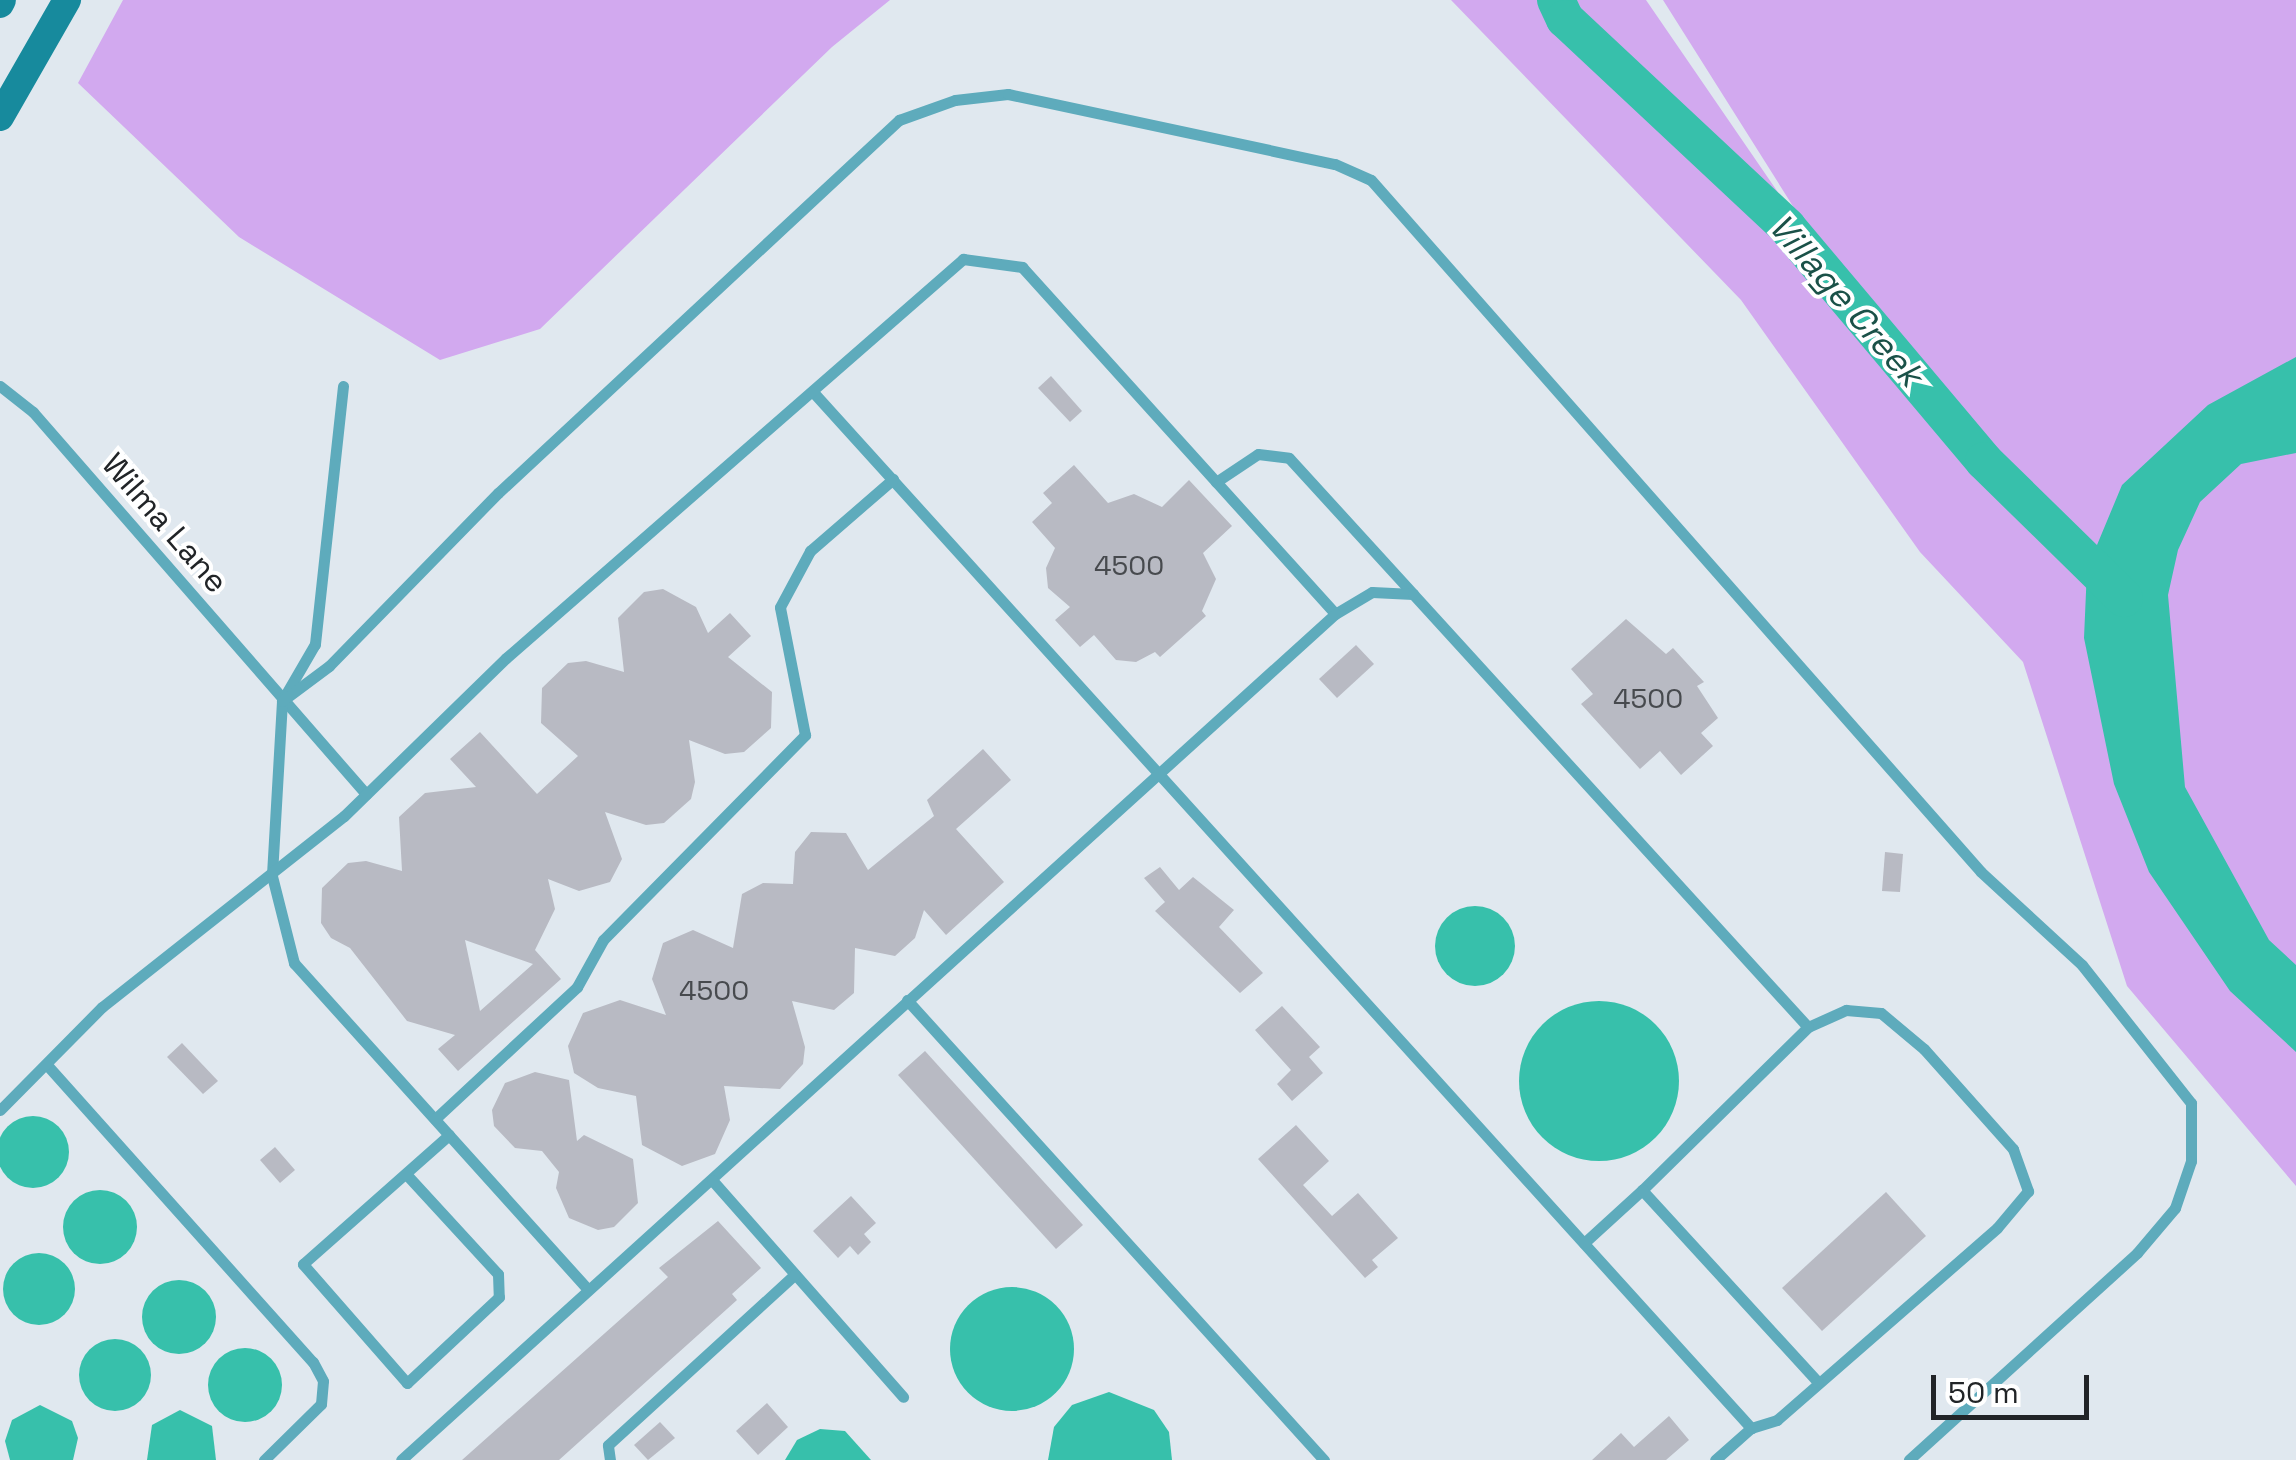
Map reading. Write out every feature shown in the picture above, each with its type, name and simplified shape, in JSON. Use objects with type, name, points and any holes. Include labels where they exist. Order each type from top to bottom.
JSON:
[{"type":"main road","points":[[0,117],[68,0]]},
{"type":"lane","points":[[282,701],[328,666],[498,493],[899,120],[955,100],[1008,94],[1335,164],[1371,180],[1981,872],[2082,965],[2191,1103],[2191,1162],[2175,1208],[2136,1253],[1909,1460]]},
{"type":"lane","points":[[0,1110],[102,1007],[272,876],[366,794],[506,658],[963,259],[1022,267],[1335,614]]},
{"type":"lane","name":"Wilma Lane","points":[[0,386],[33,412],[366,794]]},
{"type":"lane","points":[[344,386],[314,644],[282,701],[272,876],[294,963],[588,1289]]},
{"type":"lane","points":[[814,392],[1751,1428]]},
{"type":"lane","points":[[1216,482],[1258,454],[1289,458],[1808,1027]]},
{"type":"lane","points":[[435,1120],[576,987],[603,940],[805,734],[780,608],[810,551],[893,480]]},
{"type":"lane","points":[[401,1460],[712,1180],[1157,769],[1335,614],[1372,592],[1413,594]]},
{"type":"lane","points":[[908,1000],[1324,1460]]},
{"type":"lane","points":[[1584,1243],[1808,1027],[1846,1010],[1881,1013],[1924,1049],[2013,1148],[2028,1191],[1996,1228],[1777,1420],[1751,1428],[1715,1460]]},
{"type":"lane","points":[[47,1065],[313,1362],[323,1381],[321,1404],[264,1460]]},
{"type":"lane","points":[[406,1174],[498,1274],[500,1298],[407,1383],[303,1264],[406,1174],[450,1136]]},
{"type":"lane","points":[[712,1180],[903,1396]]},
{"type":"lane","points":[[1642,1190],[1818,1382]]},
{"type":"lane","points":[[610,1460],[608,1445],[794,1274]]},
{"type":"shaded area","points":[[123,0],[890,0],[832,47],[540,329],[440,360],[239,237],[78,83]]},
{"type":"shaded area","points":[[1451,0],[1646,0],[1854,303],[1663,0],[2296,0],[2296,1186],[2127,986],[2023,662],[1920,552],[1741,300]]},
{"type":"shaded area","points":[[2296,357],[2296,453],[2241,464],[2200,502],[2178,550],[2168,595],[2185,787],[2269,940],[2296,965],[2296,1052],[2230,991],[2149,872],[2114,784],[2084,638],[2087,569],[2122,485],[2208,405]]},
{"type":"shaded area","points":[[1475,906],[1490,909],[1503,918],[1512,931],[1512,961],[1503,974],[1490,983],[1475,986],[1460,983],[1447,974],[1438,961],[1435,946],[1438,931],[1447,918],[1460,909]]},
{"type":"shaded area","points":[[1599,1001],[1630,1007],[1656,1024],[1673,1050],[1679,1081],[1673,1112],[1656,1138],[1630,1155],[1599,1161],[1568,1155],[1542,1138],[1525,1112],[1519,1081],[1525,1050],[1542,1024],[1568,1007]]},
{"type":"shaded area","points":[[33,1116],[59,1126],[69,1152],[59,1178],[33,1188],[7,1178],[-3,1152],[7,1126]]},
{"type":"shaded area","points":[[100,1190],[126,1201],[137,1227],[126,1253],[100,1264],[74,1253],[63,1227],[74,1201]]},
{"type":"shaded area","points":[[39,1253],[53,1255],[65,1263],[73,1275],[73,1303],[65,1315],[53,1323],[39,1325],[25,1323],[13,1315],[5,1303],[3,1289],[5,1275],[13,1263],[25,1255]]},
{"type":"shaded area","points":[[179,1280],[205,1291],[216,1317],[205,1343],[179,1354],[153,1343],[142,1317],[153,1291]]},
{"type":"shaded area","points":[[1012,1287],[1036,1292],[1056,1305],[1069,1325],[1074,1349],[1069,1373],[1056,1393],[1036,1406],[1012,1411],[988,1406],[968,1393],[955,1373],[950,1349],[955,1325],[968,1305],[988,1292]]},
{"type":"shaded area","points":[[115,1339],[129,1341],[141,1349],[149,1361],[149,1389],[141,1401],[129,1409],[115,1411],[101,1409],[89,1401],[81,1389],[79,1375],[81,1361],[89,1349],[101,1341]]},
{"type":"shaded area","points":[[245,1348],[271,1359],[282,1385],[271,1411],[245,1422],[219,1411],[208,1385],[219,1359]]},
{"type":"shaded area","points":[[1109,1392],[1154,1410],[1169,1432],[1172,1460],[1048,1460],[1054,1427],[1072,1405]]},
{"type":"shaded area","points":[[40,1405],[72,1421],[78,1438],[73,1460],[10,1460],[5,1441],[12,1420]]},
{"type":"shaded area","points":[[180,1410],[212,1426],[216,1460],[147,1460],[152,1425]]},
{"type":"shaded area","points":[[820,1429],[845,1431],[871,1460],[785,1460],[797,1440]]},
{"type":"building","points":[[1051,376],[1082,411],[1070,422],[1038,388]]},
{"type":"building","points":[[1074,465],[1108,503],[1134,494],[1162,507],[1189,480],[1232,526],[1203,553],[1216,579],[1202,611],[1206,616],[1160,657],[1155,652],[1136,662],[1116,660],[1094,635],[1080,647],[1055,620],[1070,607],[1048,588],[1046,568],[1055,548],[1032,522],[1052,503],[1043,493]]},
{"type":"building","points":[[663,589],[696,607],[708,633],[730,613],[751,636],[728,657],[772,692],[771,728],[744,752],[725,754],[689,740],[695,782],[691,799],[664,823],[646,825],[605,812],[622,859],[610,882],[579,891],[548,879],[555,909],[535,950],[561,979],[458,1071],[438,1049],[455,1035],[407,1021],[350,948],[331,938],[321,923],[322,888],[348,863],[366,861],[402,871],[399,817],[425,793],[476,787],[450,759],[480,732],[537,794],[578,756],[541,723],[542,688],[568,663],[586,661],[624,672],[618,618],[644,592]],"holes":[[[465,940],[533,964],[480,1011]]]},
{"type":"building","points":[[1626,619],[1666,654],[1673,648],[1704,682],[1697,686],[1718,718],[1701,733],[1713,746],[1681,775],[1660,751],[1640,769],[1581,704],[1593,694],[1571,669]]},
{"type":"building","points":[[1356,645],[1374,664],[1337,698],[1319,679]]},
{"type":"building","points":[[983,749],[1011,780],[956,829],[1004,882],[946,935],[924,910],[915,938],[895,956],[855,948],[854,993],[834,1010],[792,1001],[805,1047],[803,1064],[780,1089],[724,1086],[730,1120],[715,1154],[682,1166],[642,1145],[636,1096],[598,1088],[574,1073],[568,1046],[583,1013],[620,1000],[666,1015],[652,979],[663,943],[693,930],[733,948],[742,894],[763,883],[793,884],[795,852],[811,832],[846,833],[868,870],[934,816],[927,800]]},
{"type":"building","points":[[1885,852],[1903,854],[1900,892],[1882,891]]},
{"type":"building","points":[[1160,867],[1179,890],[1193,877],[1234,910],[1219,927],[1263,973],[1240,993],[1155,911],[1165,902],[1144,878]]},
{"type":"building","points":[[1282,1006],[1320,1047],[1309,1057],[1323,1073],[1292,1101],[1277,1084],[1291,1070],[1255,1030]]},
{"type":"building","points":[[182,1043],[218,1081],[203,1094],[167,1057]]},
{"type":"building","points":[[925,1051],[1083,1225],[1056,1249],[898,1075]]},
{"type":"building","points":[[535,1072],[569,1080],[577,1141],[584,1135],[633,1159],[638,1203],[614,1227],[598,1230],[569,1218],[556,1188],[559,1172],[542,1151],[515,1148],[494,1126],[492,1110],[505,1083]]},
{"type":"building","points":[[1296,1125],[1329,1161],[1303,1185],[1332,1216],[1358,1193],[1398,1238],[1372,1260],[1378,1267],[1365,1278],[1258,1159]]},
{"type":"building","points":[[275,1147],[295,1170],[280,1183],[260,1160]]},
{"type":"building","points":[[1886,1192],[1926,1236],[1822,1331],[1782,1288]]},
{"type":"building","points":[[851,1196],[876,1223],[864,1234],[871,1242],[858,1255],[850,1246],[838,1258],[813,1231]]},
{"type":"building","points":[[718,1221],[761,1268],[732,1294],[737,1300],[559,1460],[462,1460],[668,1277],[659,1268]]},
{"type":"building","points":[[767,1403],[788,1427],[758,1455],[736,1431]]},
{"type":"building","points":[[1669,1416],[1689,1440],[1666,1460],[1592,1460],[1621,1433],[1634,1447]]},
{"type":"building","points":[[660,1422],[675,1438],[648,1460],[634,1445]]},
{"type":"waterway","name":"Village Creek","points":[[1556,0],[1565,19],[1787,227],[1984,461],[2124,598]]}]
